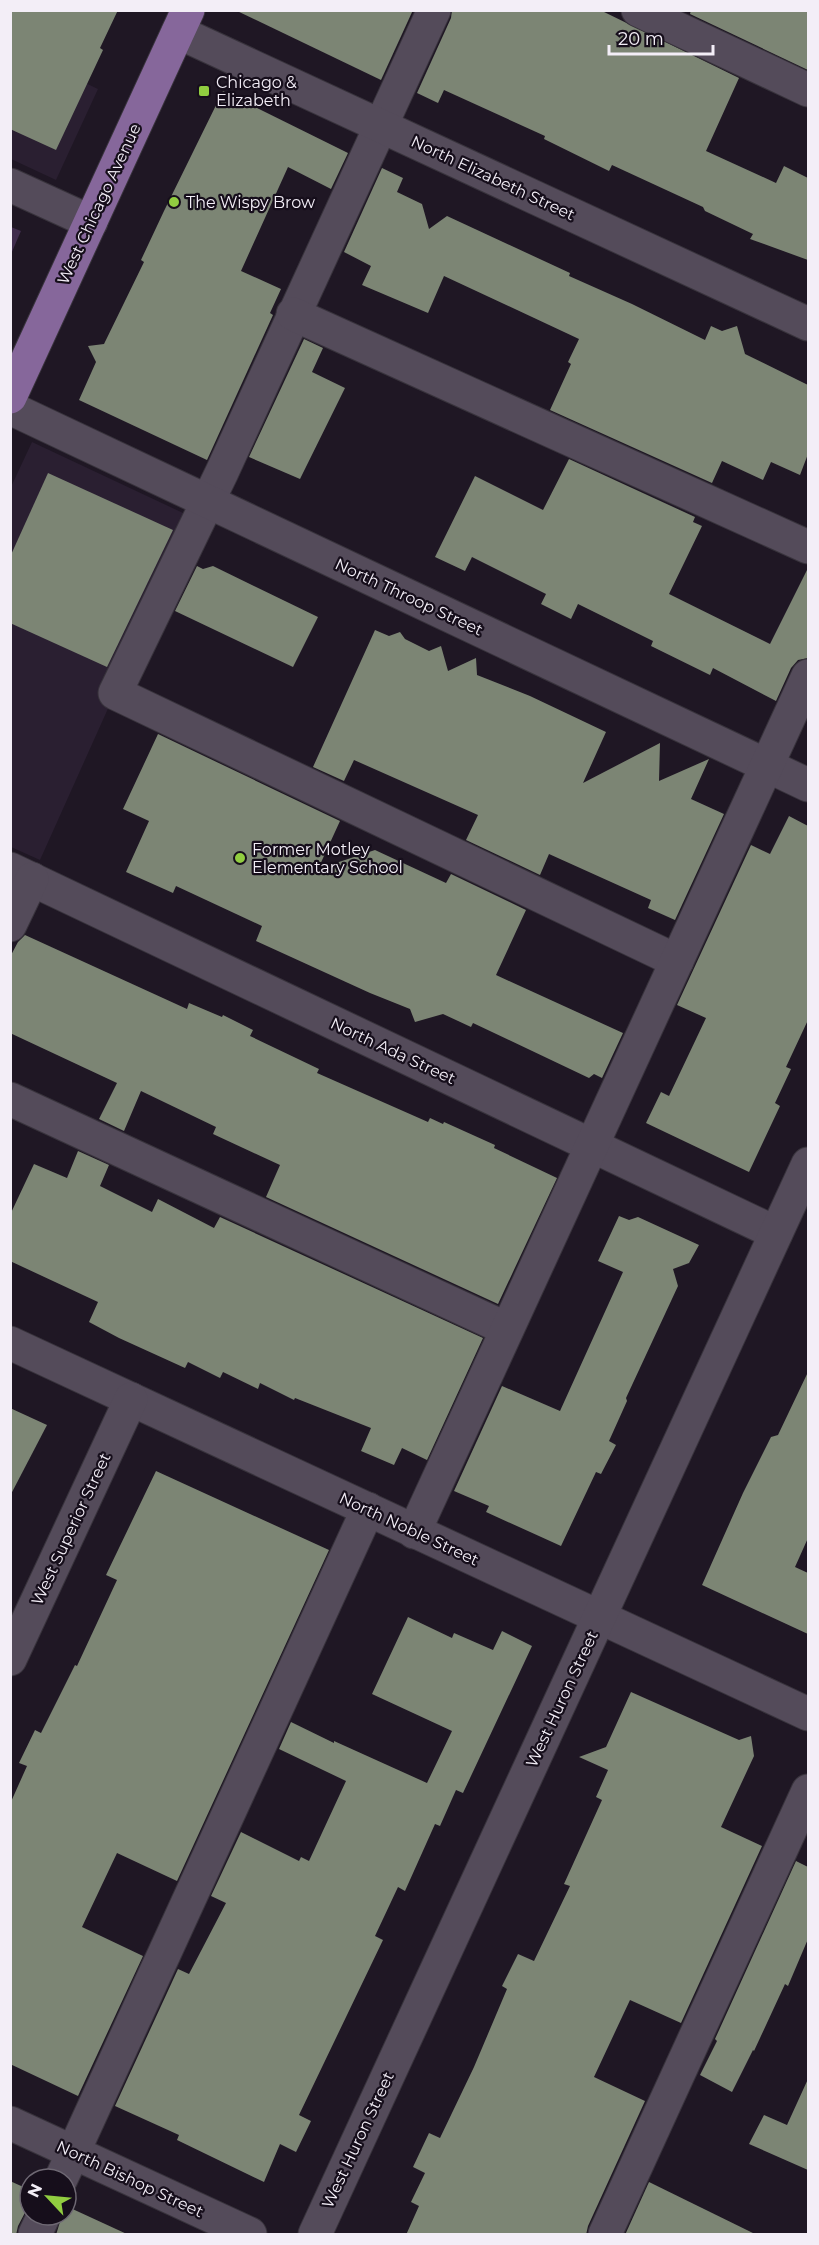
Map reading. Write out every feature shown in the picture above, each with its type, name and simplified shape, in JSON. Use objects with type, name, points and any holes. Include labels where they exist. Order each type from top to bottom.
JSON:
[{"type":"main road","name":"West Chicago Avenue","points":[[10,397],[183,21]]},
{"type":"street","points":[[434,10],[207,501],[115,693],[677,961]]},
{"type":"street","points":[[638,10],[808,90]]},
{"type":"street","name":"North Elizabeth Street","points":[[183,21],[380,126],[808,324]]},
{"type":"street","points":[[10,185],[91,222]]},
{"type":"street","points":[[293,314],[808,547]]},
{"type":"street","name":"North Throop Street","points":[[10,408],[808,785]]},
{"type":"street","points":[[414,1532],[808,676]]},
{"type":"street","points":[[10,924],[21,874]]},
{"type":"street","name":"North Ada Street","points":[[21,874],[776,1233]]},
{"type":"street","points":[[10,1099],[507,1329]]},
{"type":"street","name":"West Huron Street","points":[[315,2235],[808,1164]]},
{"type":"street","name":"North Noble Street","points":[[10,1343],[808,1714]]},
{"type":"street","name":"West Superior Street","points":[[10,1659],[131,1399]]},
{"type":"street","points":[[67,2165],[368,1509]]},
{"type":"street","points":[[605,2235],[808,1791]]},
{"type":"street","name":"North Bishop Street","points":[[10,2123],[67,2165],[250,2235]]},
{"type":"shaded area","points":[[10,47],[98,89],[56,180],[11,159]]},
{"type":"shaded area","points":[[11,227],[21,231],[11,254]]},
{"type":"shaded area","points":[[32,442],[198,520],[115,693],[40,860],[11,847],[10,489]]},
{"type":"building","points":[[10,10],[118,10],[100,48],[103,50],[56,150],[10,129]]},
{"type":"building","points":[[235,10],[413,10],[381,80]]},
{"type":"building","points":[[452,10],[600,10],[739,78],[706,151],[776,183],[784,166],[808,178],[808,260],[750,239],[753,234],[705,211],[703,207],[612,165],[609,171],[544,139],[545,136],[444,90],[438,103],[417,93],[451,18]]},
{"type":"building","points":[[691,10],[808,10],[808,70],[690,14]]},
{"type":"building","points":[[223,91],[348,153],[331,189],[288,167],[241,271],[281,289],[270,313],[273,315],[207,460],[79,400],[96,362],[88,346],[104,344],[144,262],[141,260],[164,211]]},
{"type":"building","points":[[382,168],[403,178],[397,192],[422,204],[429,229],[447,216],[570,273],[569,276],[705,340],[711,326],[722,331],[737,326],[745,354],[808,385],[808,454],[800,475],[771,462],[763,480],[722,461],[712,483],[550,410],[571,364],[568,362],[579,339],[444,276],[428,313],[362,285],[371,266],[344,252]]},
{"type":"building","points":[[304,339],[323,348],[312,372],[345,388],[300,479],[249,457]]},
{"type":"building","points":[[569,459],[695,517],[693,522],[702,526],[669,594],[770,644],[808,568],[808,658],[798,660],[791,668],[776,701],[713,668],[710,675],[651,646],[653,641],[578,604],[571,619],[541,604],[546,594],[472,557],[465,571],[435,557],[475,476],[543,510]]},
{"type":"building","points":[[48,473],[173,530],[107,667],[10,623],[10,557]]},
{"type":"building","points":[[197,566],[203,569],[213,566],[318,617],[293,667],[175,611]]},
{"type":"building","points":[[375,630],[389,636],[400,632],[405,639],[429,651],[441,646],[448,671],[476,658],[477,675],[530,696],[606,732],[583,783],[660,743],[659,781],[709,759],[691,799],[724,814],[675,920],[648,908],[651,900],[549,854],[540,875],[466,840],[478,815],[354,760],[344,781],[313,767]]},
{"type":"building","name":"Former Motley Elementary School","points":[[158,734],[340,821],[318,869],[375,850],[446,883],[451,874],[526,910],[496,975],[623,1033],[602,1078],[594,1074],[589,1078],[473,1023],[471,1027],[443,1014],[415,1022],[410,1009],[256,941],[262,926],[176,886],[173,893],[126,872],[149,821],[123,809]]},
{"type":"building","points":[[789,816],[808,826],[808,1020],[786,1067],[791,1069],[775,1103],[780,1106],[749,1172],[646,1123],[661,1092],[669,1096],[706,1018],[677,1005],[751,845],[770,854]]},
{"type":"building","points":[[25,935],[187,1009],[189,1003],[222,1017],[223,1015],[253,1030],[250,1036],[319,1069],[317,1073],[428,1122],[430,1118],[443,1124],[444,1122],[495,1145],[494,1148],[557,1178],[498,1304],[266,1197],[280,1165],[213,1134],[216,1127],[141,1091],[124,1131],[99,1119],[117,1083],[10,1033],[10,957],[18,942]]},
{"type":"building","points":[[78,1151],[109,1165],[100,1186],[152,1212],[158,1199],[214,1228],[220,1217],[483,1338],[427,1460],[402,1448],[394,1465],[361,1451],[371,1428],[295,1398],[294,1400],[260,1383],[258,1389],[223,1372],[220,1378],[188,1362],[185,1368],[119,1338],[89,1322],[98,1302],[10,1261],[10,1215],[34,1164],[67,1178]]},
{"type":"building","points":[[619,1216],[629,1220],[638,1217],[699,1245],[689,1263],[673,1269],[678,1286],[626,1398],[627,1401],[609,1441],[616,1445],[601,1474],[596,1472],[561,1546],[486,1512],[489,1506],[454,1491],[502,1386],[560,1411],[623,1272],[598,1261]]},
{"type":"building","points":[[808,1372],[808,1538],[795,1567],[808,1573],[808,1634],[702,1585],[743,1493],[771,1437],[778,1435]]},
{"type":"building","points":[[10,1408],[47,1425],[10,1496]]},
{"type":"building","points":[[156,1471],[329,1550],[177,1881],[117,1853],[82,1927],[143,1956],[78,2096],[10,2064],[10,1804],[27,1766],[19,1763],[35,1730],[41,1733],[75,1665],[77,1666],[117,1580],[106,1575]]},
{"type":"building","points":[[408,1617],[452,1638],[454,1633],[493,1650],[502,1631],[532,1646],[463,1793],[456,1790],[440,1826],[435,1824],[405,1891],[398,1887],[375,1936],[383,1940],[299,2115],[311,2121],[296,2152],[280,2144],[264,2182],[177,2140],[179,2135],[115,2106],[178,1969],[189,1974],[226,1903],[211,1896],[241,1832],[299,1861],[301,1857],[309,1861],[346,1781],[279,1749],[291,1722],[427,1783],[452,1731],[372,1694]]},
{"type":"building","points":[[631,1692],[739,1740],[751,1736],[754,1756],[721,1827],[762,1846],[681,2023],[630,2000],[594,2077],[645,2101],[586,2235],[406,2235],[419,2206],[411,2202],[425,2173],[413,2167],[429,2133],[440,2138],[474,2067],[507,1989],[502,1986],[518,1954],[534,1961],[570,1886],[564,1884],[602,1800],[596,1797],[608,1770],[579,1757],[606,1747]]},
{"type":"building","points":[[796,1861],[808,1867],[808,1939],[788,1986],[785,1984],[732,2092],[700,2075]]},
{"type":"building","points":[[808,2079],[808,2170],[749,2144],[764,2115],[787,2125]]},
{"type":"building","points":[[10,2181],[18,2185],[18,2226],[16,2235],[10,2235]]},
{"type":"building","points":[[649,2182],[757,2235],[625,2235]]},
{"type":"building","points":[[78,2212],[129,2235],[56,2235],[58,2227],[78,2227]]},
{"type":"place","name":"Chicago & Elizabeth","points":[[204,91]]},
{"type":"place","name":"The Wispy Brow","points":[[174,202]]},
{"type":"place","name":"Former Motley Elementary School","points":[[240,858]]}]
